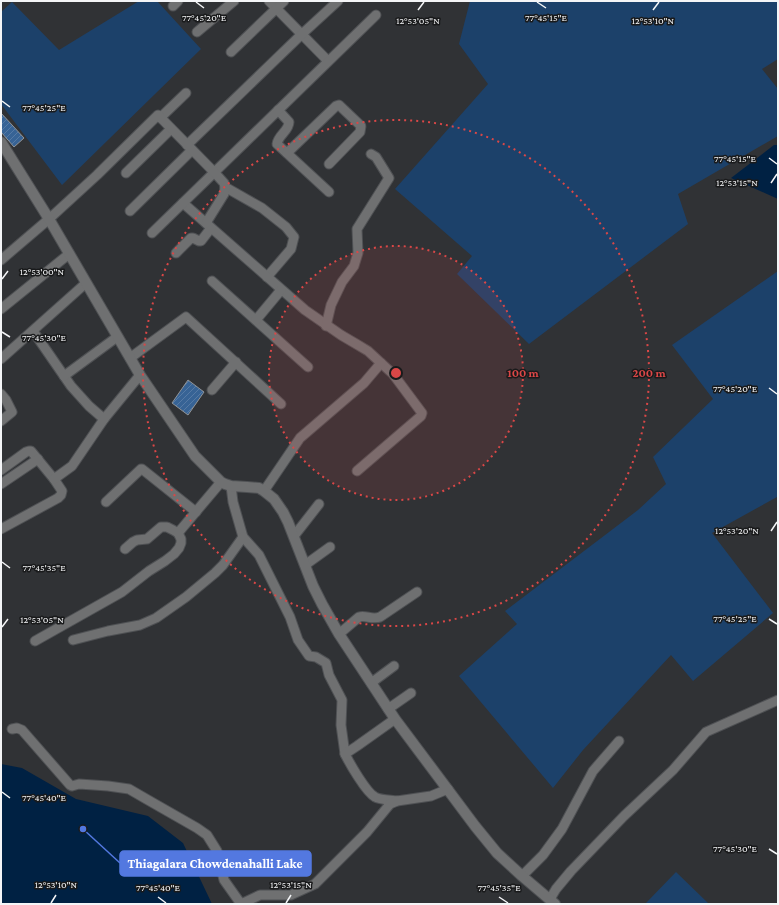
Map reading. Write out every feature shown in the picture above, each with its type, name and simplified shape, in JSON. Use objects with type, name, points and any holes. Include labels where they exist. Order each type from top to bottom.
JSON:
[{"type":"street","points":[[197,32],[234,1]]},
{"type":"street","points":[[269,1],[328,61]]},
{"type":"street","points":[[231,52],[284,1]]},
{"type":"street","points":[[130,211],[189,148],[302,34],[338,1]]},
{"type":"street","points":[[152,233],[376,15]]},
{"type":"street","points":[[1,260],[50,219],[158,116],[160,118],[186,92]]},
{"type":"street","points":[[287,153],[336,106],[339,105],[360,126],[361,130],[329,164]]},
{"type":"street","points":[[278,110],[289,122],[289,127],[277,144],[329,192]]},
{"type":"street","points":[[160,118],[222,180],[225,187],[224,194],[201,240],[199,241],[191,238],[176,253]]},
{"type":"street","points":[[126,173],[171,129]]},
{"type":"street","points":[[1,142],[50,219],[140,375],[195,456],[221,482],[231,486],[253,487],[264,491],[274,500],[283,512],[294,536],[317,595],[339,634],[388,709],[498,853],[552,902],[556,889],[571,871],[624,816],[673,770],[706,732],[778,700]]},
{"type":"street","points":[[326,326],[331,304],[342,282],[354,266],[358,254],[357,228],[389,178],[376,157],[371,154]]},
{"type":"street","points":[[225,187],[262,208],[286,227],[294,237],[291,249],[267,277]]},
{"type":"street","points":[[183,203],[305,310],[326,326],[363,348],[382,363],[393,374],[422,413],[422,415],[357,471]]},
{"type":"street","points":[[1,309],[69,254]]},
{"type":"street","points":[[212,281],[308,367]]},
{"type":"street","points":[[1,359],[86,283]]},
{"type":"street","points":[[256,320],[282,290]]},
{"type":"street","points":[[130,358],[186,317],[281,404]]},
{"type":"street","points":[[33,331],[64,376],[89,406],[104,419]]},
{"type":"street","points":[[64,376],[117,337]]},
{"type":"street","points":[[212,390],[236,362]]},
{"type":"street","points":[[264,491],[300,438],[364,383],[382,363]]},
{"type":"street","points":[[54,479],[72,466],[104,419],[140,375]]},
{"type":"street","points":[[1,394],[12,412],[1,421]]},
{"type":"street","points":[[1,470],[31,451],[62,491],[58,498],[1,529]]},
{"type":"street","points":[[1,484],[38,459]]},
{"type":"street","points":[[106,502],[142,468],[196,512]]},
{"type":"street","points":[[178,533],[221,482]]},
{"type":"street","points":[[231,486],[233,502],[243,537],[259,555],[290,617],[298,640],[309,656],[316,657],[326,663],[329,675],[342,700],[340,726],[348,762],[365,787],[376,798],[397,801]]},
{"type":"street","points":[[294,536],[319,504]]},
{"type":"street","points":[[35,641],[122,592],[165,562],[179,548],[181,539],[178,533],[167,527],[161,527],[147,539],[137,540],[125,549]]},
{"type":"street","points":[[73,640],[140,625],[156,618],[186,597],[215,573],[223,565],[243,537]]},
{"type":"street","points":[[305,565],[330,547]]},
{"type":"street","points":[[339,634],[359,617],[363,616],[375,619],[380,617],[417,592]]},
{"type":"street","points":[[371,683],[394,666]]},
{"type":"street","points":[[388,709],[411,693]]},
{"type":"street","points":[[345,754],[395,719]]},
{"type":"street","points":[[12,729],[17,728],[22,730],[70,785],[75,786],[79,784],[129,789],[198,828],[207,835],[217,852],[224,880],[241,904],[260,895],[290,895],[315,884],[367,832],[390,804],[397,801],[431,796],[448,789]]},
{"type":"street","points":[[522,876],[543,855],[562,829],[593,771],[619,741]]},
{"type":"shaded area","points":[[139,1],[157,1],[201,49],[62,185],[1,104],[1,12],[12,2],[59,50]]},
{"type":"shaded area","points":[[470,1],[778,1],[778,59],[762,69],[778,89],[778,136],[678,194],[688,224],[529,344],[457,274],[472,256],[395,189],[488,84],[459,44]]},
{"type":"shaded area","points":[[774,145],[778,145],[778,199],[731,178]]},
{"type":"shaded area","points":[[778,271],[778,497],[712,533],[773,613],[693,681],[671,655],[583,750],[553,788],[459,676],[517,624],[505,611],[638,510],[666,484],[653,457],[713,399],[672,345]]},
{"type":"shaded area","points":[[1,764],[22,768],[76,799],[148,816],[183,843],[212,904],[1,904]]},
{"type":"shaded area","points":[[676,872],[709,904],[645,904]]},
{"type":"building","points":[[1,113],[24,138],[14,147],[1,132]]},
{"type":"building","points":[[188,380],[204,392],[188,415],[172,403]]},
{"type":"place","name":"Thiagalara Chowdenahalli Lake","points":[[83,829]]}]
